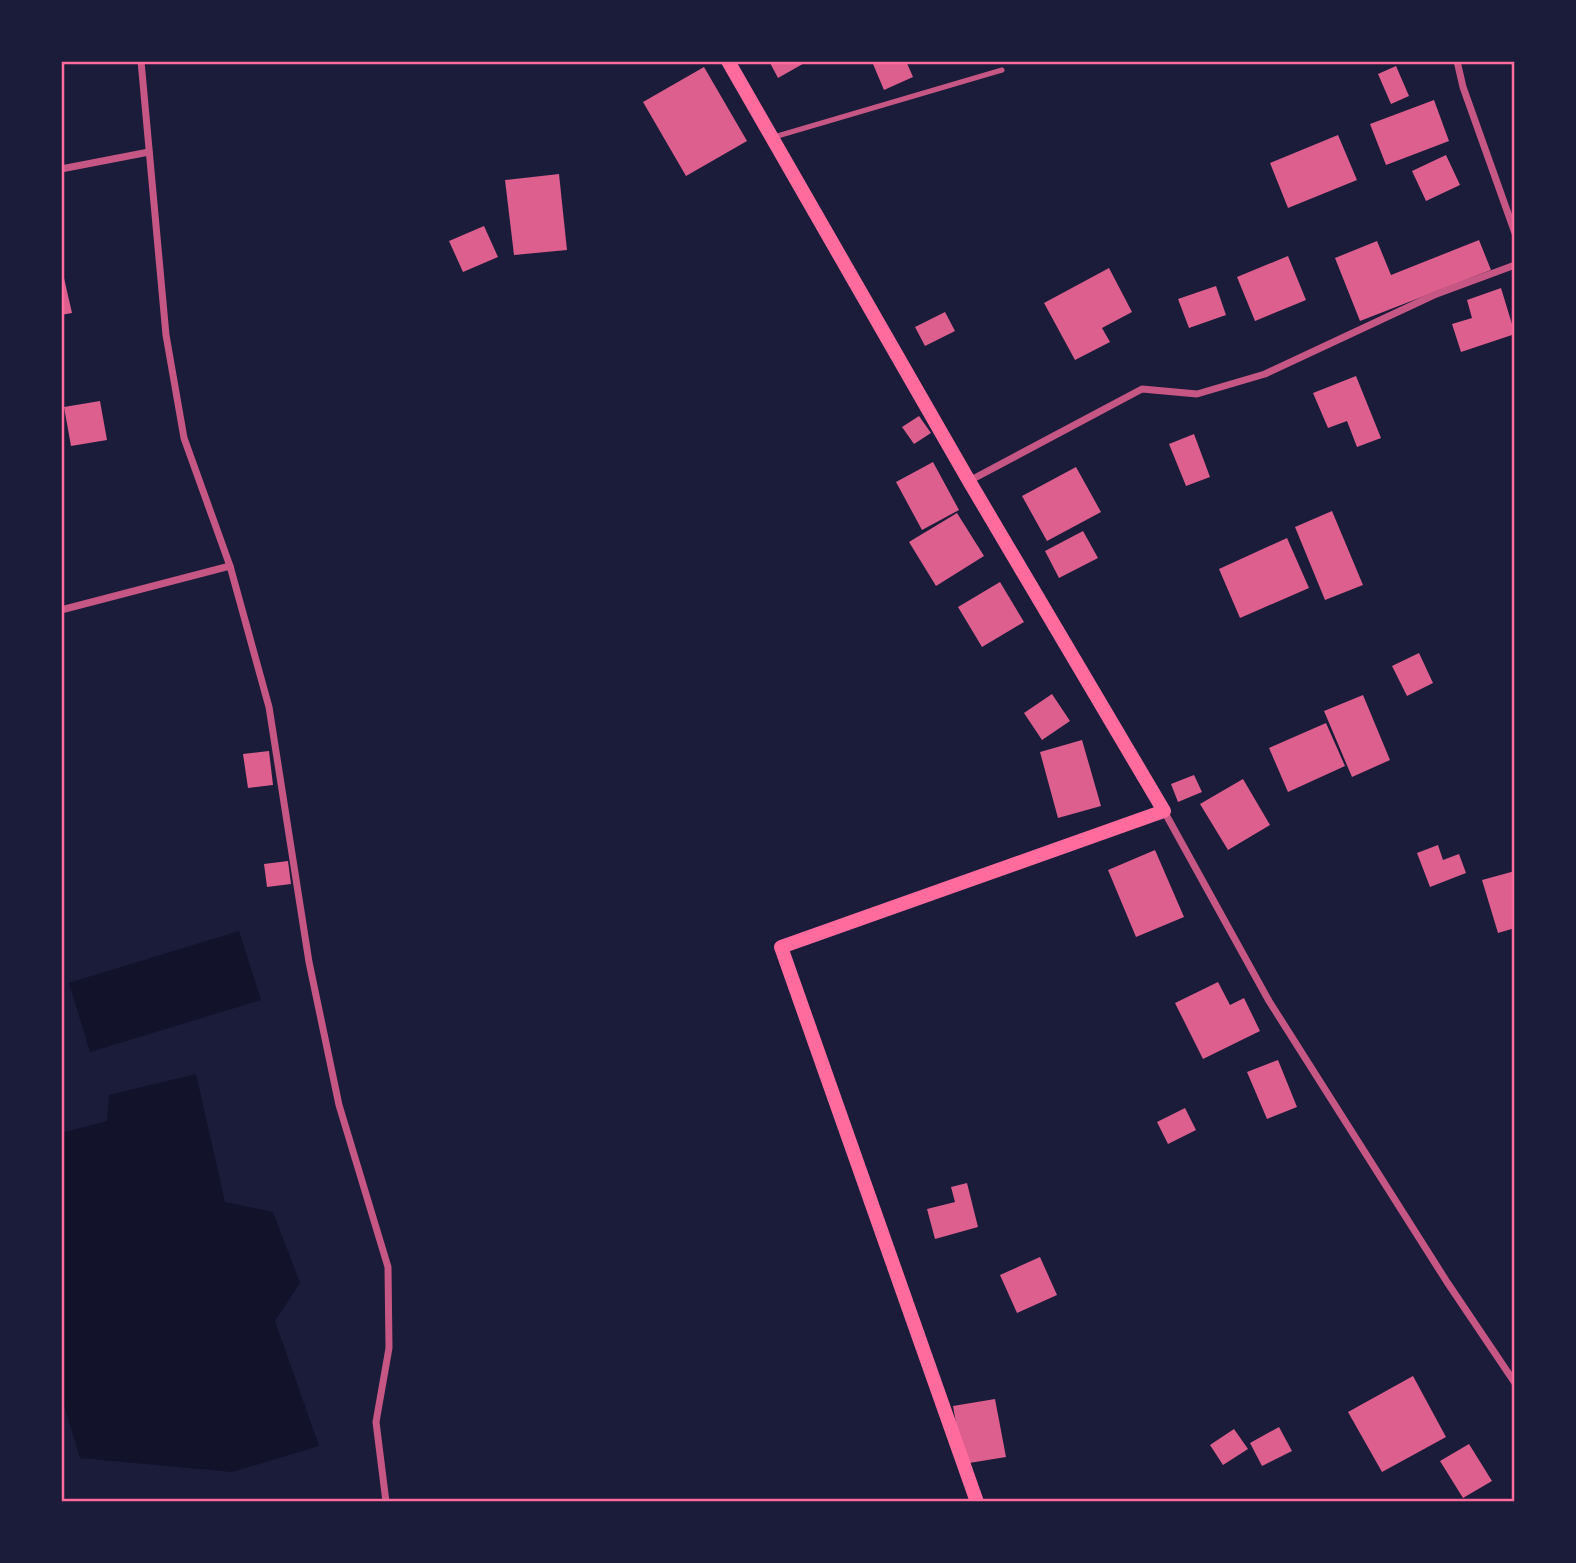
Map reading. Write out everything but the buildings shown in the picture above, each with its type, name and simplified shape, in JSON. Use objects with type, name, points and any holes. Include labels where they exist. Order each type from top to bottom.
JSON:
[{"type":"main road","points":[[728,61],[969,481],[1164,811],[781,947],[976,1502]]},
{"type":"street","points":[[141,61],[166,335],[184,438],[230,566],[269,707],[309,962],[339,1105],[388,1267],[390,1348],[376,1422],[386,1502]]},
{"type":"street","points":[[1457,61],[1463,87],[1515,233]]},
{"type":"street","points":[[61,169],[149,152]]},
{"type":"street","points":[[969,481],[1142,389],[1197,394],[1265,374],[1434,295],[1515,265]]},
{"type":"street","points":[[61,610],[230,566]]},
{"type":"street","points":[[1164,811],[1269,1000],[1447,1282],[1515,1383]]},
{"type":"lane","points":[[771,138],[1002,69]]},
{"type":"shaded area","points":[[239,931],[261,1000],[90,1052],[69,983]]},
{"type":"shaded area","points":[[196,1074],[225,1202],[273,1212],[300,1283],[275,1321],[319,1446],[232,1472],[80,1458],[61,1395],[61,1133],[107,1121],[109,1095]]}]
